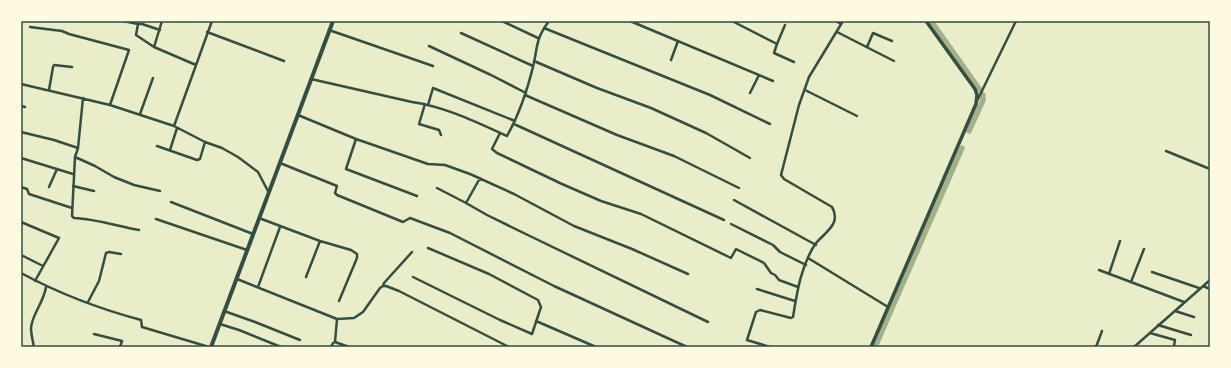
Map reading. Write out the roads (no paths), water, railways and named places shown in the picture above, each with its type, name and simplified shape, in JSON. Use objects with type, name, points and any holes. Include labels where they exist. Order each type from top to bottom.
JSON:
[{"type":"highway","points":[[210,347],[220,324],[333,21]]},
{"type":"main road","points":[[870,347],[976,104],[977,95],[974,89],[926,21]]},
{"type":"street","points":[[123,21],[142,24],[160,30]]},
{"type":"street","points":[[154,47],[162,21]]},
{"type":"street","points":[[174,126],[212,21]]},
{"type":"street","points":[[502,21],[538,38]]},
{"type":"street","points":[[311,79],[427,104],[459,115],[506,136],[514,122],[525,94],[533,66],[538,38],[549,21]]},
{"type":"street","points":[[630,21],[773,81]]},
{"type":"street","points":[[732,21],[777,44]]},
{"type":"street","points":[[770,347],[747,340],[756,312],[760,310],[791,318],[793,317],[798,287],[808,258],[834,222],[835,212],[832,207],[784,179],[781,175],[809,77],[842,22],[836,21]]},
{"type":"street","points":[[976,104],[1016,21]]},
{"type":"street","points":[[138,24],[136,35],[154,47],[196,65]]},
{"type":"street","points":[[786,25],[774,53],[794,62]]},
{"type":"street","points":[[30,27],[62,31],[129,50],[110,105]]},
{"type":"street","points":[[544,28],[710,95],[770,124]]},
{"type":"street","points":[[330,30],[432,66]]},
{"type":"street","points":[[208,32],[284,61]]},
{"type":"street","points":[[837,32],[894,60]]},
{"type":"street","points":[[461,33],[533,66]]},
{"type":"street","points":[[867,47],[873,33],[892,41]]},
{"type":"street","points":[[671,60],[678,41]]},
{"type":"street","points":[[429,46],[491,75],[525,94],[616,135],[674,156],[739,188]]},
{"type":"street","points":[[534,61],[597,88],[651,108],[706,133],[750,158]]},
{"type":"street","points":[[49,90],[54,65],[57,64],[72,67]]},
{"type":"street","points":[[750,93],[759,75]]},
{"type":"street","points":[[140,114],[153,78]]},
{"type":"street","points":[[21,84],[110,105],[174,126],[238,157],[258,172],[268,193]]},
{"type":"street","points":[[440,135],[439,130],[419,124],[433,88],[514,122],[724,220]]},
{"type":"street","points":[[805,90],[857,116]]},
{"type":"street","points":[[84,98],[78,148],[73,174],[73,217],[91,219],[120,227],[139,230]]},
{"type":"street","points":[[297,115],[356,139],[428,164],[445,165],[480,178],[514,194],[574,226],[632,249],[688,274]]},
{"type":"street","points":[[170,150],[177,128]]},
{"type":"street","points":[[21,132],[54,140],[78,148]]},
{"type":"street","points":[[500,133],[492,149],[497,153],[601,201],[641,214],[731,258],[736,249],[764,263],[771,273],[776,275],[779,280],[798,287]]},
{"type":"street","points":[[356,139],[346,169],[417,196]]},
{"type":"street","points":[[157,146],[197,160],[200,159],[206,142]]},
{"type":"street","points":[[1166,151],[1210,169]]},
{"type":"street","points":[[21,158],[73,174]]},
{"type":"street","points":[[75,158],[95,166],[134,186],[160,191]]},
{"type":"street","points":[[280,163],[336,186],[335,193],[337,195],[403,222],[410,218],[450,233],[554,286],[687,347]]},
{"type":"street","points":[[49,187],[57,169]]},
{"type":"street","points":[[466,203],[480,178]]},
{"type":"street","points":[[73,186],[94,191]]},
{"type":"street","points":[[21,187],[27,189],[29,194],[72,208]]},
{"type":"street","points":[[437,188],[487,215],[708,322]]},
{"type":"street","points":[[734,200],[816,245]]},
{"type":"street","points":[[171,202],[253,234]]},
{"type":"street","points":[[259,218],[320,241],[351,250],[357,254],[358,258],[339,301]]},
{"type":"street","points":[[156,219],[247,250]]},
{"type":"street","points":[[21,222],[59,238],[35,281]]},
{"type":"street","points":[[731,224],[773,245],[780,252],[806,265]]},
{"type":"street","points":[[258,287],[280,227]]},
{"type":"street","points":[[306,277],[320,241]]},
{"type":"street","points":[[1109,274],[1120,241]]},
{"type":"street","points":[[413,277],[532,334],[541,307],[538,300],[489,274],[428,248]]},
{"type":"street","points":[[1131,282],[1144,249]]},
{"type":"street","points":[[236,279],[337,319],[354,318],[363,312],[384,283],[412,252]]},
{"type":"street","points":[[88,302],[99,281],[106,253],[121,254]]},
{"type":"street","points":[[21,255],[43,266]]},
{"type":"street","points":[[808,258],[888,307]]},
{"type":"street","points":[[1098,270],[1184,302]]},
{"type":"street","points":[[1152,272],[1200,289]]},
{"type":"street","points":[[21,273],[46,287],[117,314],[141,320],[142,327],[210,347]]},
{"type":"street","points":[[1134,347],[1210,280]]},
{"type":"street","points":[[383,286],[399,291],[509,347]]},
{"type":"street","points":[[1203,286],[1210,289]]},
{"type":"street","points":[[34,347],[31,329],[46,292],[46,287]]},
{"type":"street","points":[[757,289],[795,302]]},
{"type":"street","points":[[1174,311],[1194,317]]},
{"type":"street","points":[[224,312],[255,322],[300,340]]},
{"type":"street","points":[[331,347],[333,343],[336,342],[337,319]]},
{"type":"street","points":[[536,321],[596,347]]},
{"type":"street","points":[[220,324],[281,347]]},
{"type":"street","points":[[1158,325],[1191,335]]},
{"type":"street","points":[[1096,347],[1102,330]]},
{"type":"street","points":[[1150,333],[1175,340],[1174,346],[1176,347]]},
{"type":"street","points":[[94,334],[122,341],[120,347]]},
{"type":"street","points":[[336,342],[348,347]]},
{"type":"waterway","points":[[931,21],[980,90]]},
{"type":"waterway","points":[[969,131],[983,100],[983,95]]},
{"type":"waterway","points":[[875,347],[962,148]]}]
